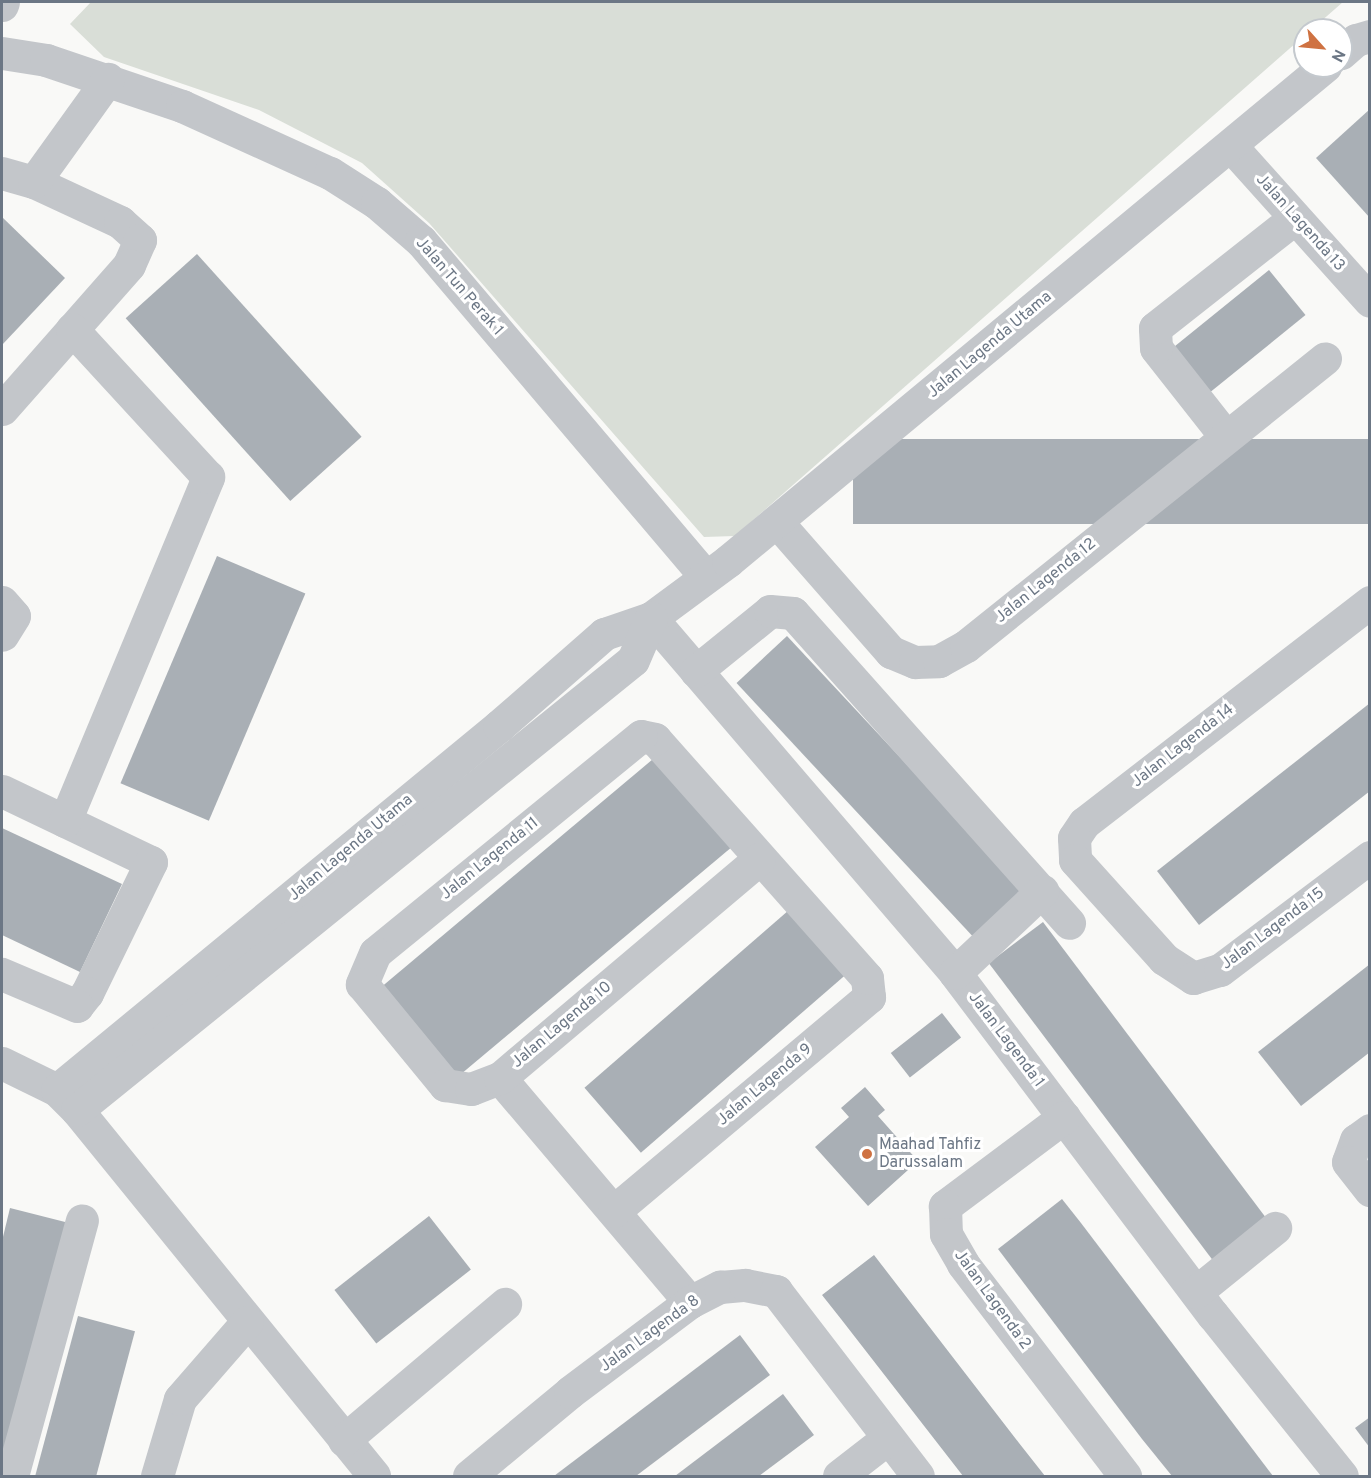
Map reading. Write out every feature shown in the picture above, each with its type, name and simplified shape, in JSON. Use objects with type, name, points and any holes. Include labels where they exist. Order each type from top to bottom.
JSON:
[{"type":"street","points":[[1353,42],[1370,36]]},
{"type":"street","name":"Jalan Tun Perak 1","points":[[2,53],[46,60],[108,79],[182,106],[330,173],[377,203],[422,241],[705,576]]},
{"type":"street","name":"Jalan Lagenda Utama","points":[[67,1100],[633,660],[651,618],[777,522],[1311,78]]},
{"type":"street","points":[[34,182],[108,79]]},
{"type":"street","name":"Jalan Lagenda 13","points":[[1231,146],[1370,301]]},
{"type":"street","points":[[2,173],[34,182],[120,222],[140,240],[129,265],[2,409]]},
{"type":"street","points":[[1226,437],[1155,348],[1155,328],[1295,218]]},
{"type":"street","points":[[65,821],[208,477],[72,329]]},
{"type":"street","name":"Jalan Lagenda 12","points":[[777,522],[891,652],[915,662],[939,661],[966,646],[1326,358]]},
{"type":"street","points":[[2,602],[14,616],[2,635]]},
{"type":"street","name":"Jalan Lagenda 14","points":[[1122,913],[1075,860],[1074,838],[1084,823],[1370,602]]},
{"type":"street","points":[[696,671],[770,611],[793,613],[1069,923]]},
{"type":"street","name":"Jalan Lagenda 1","points":[[651,618],[955,973],[1196,1292],[1342,1476]]},
{"type":"street","name":"Jalan Lagenda 11","points":[[500,1078],[471,1089],[445,1085],[362,984],[375,953],[641,736],[655,739],[759,860]]},
{"type":"street","points":[[2,791],[142,855],[152,862],[77,1006],[2,974]]},
{"type":"street","name":"Jalan Lagenda 15","points":[[1122,913],[1164,959],[1193,978],[1220,970],[1370,857]]},
{"type":"street","name":"Jalan Lagenda 10","points":[[614,1211],[500,1078],[759,860]]},
{"type":"street","name":"Jalan Lagenda 9","points":[[614,1211],[869,997],[867,978],[759,860]]},
{"type":"street","points":[[955,973],[1042,891]]},
{"type":"street","points":[[2,1062],[67,1100],[374,1476]]},
{"type":"street","name":"Jalan Lagenda 2","points":[[1064,1117],[945,1206],[946,1234],[963,1264],[1125,1476]]},
{"type":"street","points":[[1370,1130],[1356,1140],[1348,1162],[1370,1190]]},
{"type":"street","points":[[614,1211],[690,1302]]},
{"type":"street","points":[[12,1476],[82,1220]]},
{"type":"street","points":[[1196,1292],[1275,1228]]},
{"type":"street","name":"Jalan Lagenda 8","points":[[468,1476],[570,1392],[690,1302],[720,1287],[745,1285],[776,1291],[918,1476]]},
{"type":"street","points":[[344,1440],[506,1304]]},
{"type":"street","points":[[157,1476],[180,1399],[247,1322]]},
{"type":"street","points":[[839,1476],[888,1438]]},
{"type":"shaded area","points":[[91,2],[1343,2],[1325,18],[1293,18],[1293,46],[735,536],[704,537],[429,223],[362,163],[259,110],[104,57],[70,24]]},
{"type":"building","points":[[1370,109],[1370,218],[1316,158]]},
{"type":"building","points":[[2,217],[65,278],[2,345]]},
{"type":"building","points":[[197,254],[362,437],[290,501],[126,318]]},
{"type":"building","points":[[1269,270],[1306,315],[1208,394],[1171,349]]},
{"type":"building","points":[[853,439],[1370,439],[1370,524],[853,524]]},
{"type":"building","points":[[217,556],[305,594],[209,821],[120,783]]},
{"type":"building","points":[[787,636],[1028,894],[977,941],[737,683]]},
{"type":"building","points":[[1370,703],[1370,791],[1199,925],[1157,871]]},
{"type":"building","points":[[659,754],[735,844],[456,1078],[380,988]]},
{"type":"building","points":[[2,828],[122,884],[80,972],[2,935]]},
{"type":"building","points":[[789,910],[845,975],[641,1153],[584,1088]]},
{"type":"building","points":[[1043,922],[1270,1223],[1216,1264],[989,963]]},
{"type":"building","points":[[1370,964],[1370,1052],[1301,1106],[1258,1052]]},
{"type":"building","points":[[942,1013],[961,1037],[910,1077],[891,1053]]},
{"type":"building","name":"Maahad Tahfiz Darussalam","points":[[865,1087],[885,1110],[878,1116],[918,1161],[868,1206],[815,1147],[849,1117],[841,1108]]},
{"type":"building","points":[[1062,1199],[1273,1476],[1172,1476],[1142,1439],[998,1249]]},
{"type":"building","points":[[10,1208],[73,1224],[2,1476],[2,1241]]},
{"type":"building","points":[[429,1216],[471,1270],[376,1343],[334,1290]]},
{"type":"building","points":[[874,1255],[1045,1476],[963,1476],[822,1295]]},
{"type":"building","points":[[78,1316],[135,1331],[96,1476],[35,1475]]},
{"type":"building","points":[[740,1335],[770,1375],[636,1476],[554,1476]]},
{"type":"building","points":[[783,1394],[814,1435],[759,1476],[675,1476]]},
{"type":"building","points":[[1370,1417],[1370,1448],[1355,1428]]},
{"type":"place","name":"Maahad Tahfiz Darussalam","points":[[867,1154]]}]
